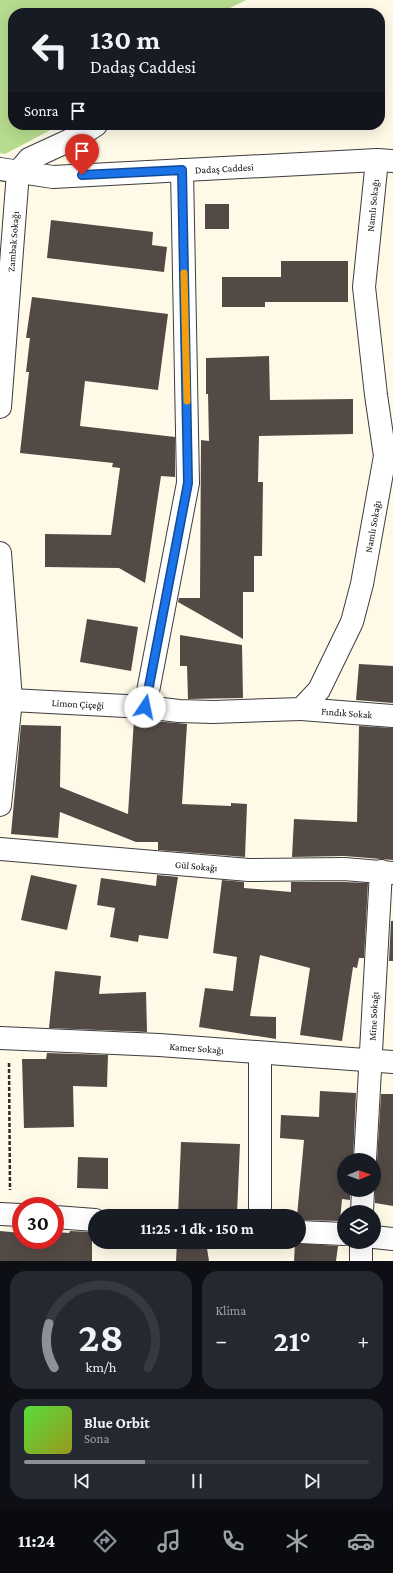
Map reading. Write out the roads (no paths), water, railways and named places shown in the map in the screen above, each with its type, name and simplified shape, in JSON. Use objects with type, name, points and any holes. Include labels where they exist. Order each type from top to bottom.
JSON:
[{"type":"street","points":[[9,171],[29,159],[79,136],[88,130]]},
{"type":"street","name":"Dadaş Caddesi","points":[[9,171],[53,177],[182,170],[385,168]]},
{"type":"street","name":"Namlı Sokağı","points":[[302,709],[319,690],[352,622],[362,584],[385,456],[376,395],[364,287],[370,218],[385,168]]},
{"type":"street","points":[[182,170],[188,483],[145,707],[179,711],[213,712],[302,709]]},
{"type":"street","name":"Zambak Sokağı","points":[[0,407],[9,171]]},
{"type":"street","points":[[0,553],[11,700],[0,805]]},
{"type":"street","name":"Limon Çiçeği","points":[[11,700],[145,707]]},
{"type":"street","name":"Fındık Sokak","points":[[302,709],[393,716]]},
{"type":"street","name":"Gül Sokağı","points":[[0,849],[249,870],[344,869],[387,872]]},
{"type":"street","name":"Mine Sokağı","points":[[365,1153],[370,1060],[387,872]]},
{"type":"street","name":"Kamer Sokağı","points":[[4,1038],[159,1045],[393,1062]]},
{"type":"street","points":[[260,1053],[260,1209]]},
{"type":"street","points":[[64,1218],[88,1219]]},
{"type":"street","points":[[306,1232],[337,1234]]},
{"type":"street","points":[[381,1238],[393,1239]]},
{"type":"street","points":[[361,1249],[361,1261]]}]
